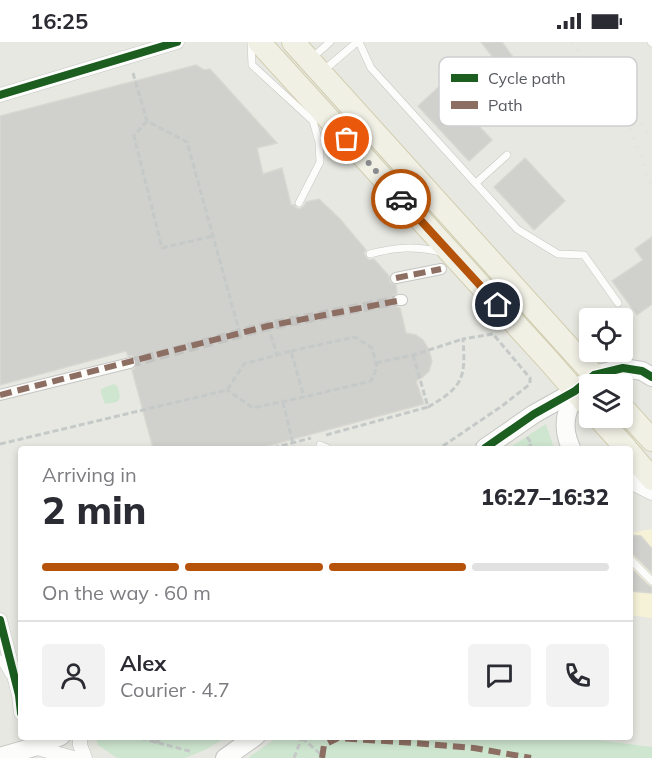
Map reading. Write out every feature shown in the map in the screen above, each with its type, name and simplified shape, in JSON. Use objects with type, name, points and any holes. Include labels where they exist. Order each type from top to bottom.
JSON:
[{"type":"main road","points":[[259,42],[446,261],[579,396]]},
{"type":"main road","points":[[293,42],[593,374]]},
{"type":"main road","points":[[633,419],[652,440]]},
{"type":"main road","points":[[608,428],[624,446]]},
{"type":"main road","points":[[633,459],[644,480]]},
{"type":"street","points":[[0,95],[177,42]]},
{"type":"street","points":[[396,278],[446,261]]},
{"type":"street","points":[[0,395],[130,363]]},
{"type":"street","points":[[609,374],[623,368],[652,364]]},
{"type":"street","points":[[623,368],[642,371],[652,377]]},
{"type":"street","points":[[488,446],[534,414],[579,400]]},
{"type":"street","points":[[570,446],[566,437],[566,413],[579,402]]},
{"type":"street","points":[[0,620],[18,688]]},
{"type":"street","points":[[0,757],[50,740]]},
{"type":"street","points":[[80,740],[85,758]]},
{"type":"street","points":[[225,758],[250,740]]},
{"type":"street","points":[[32,747],[73,758]]},
{"type":"lane","points":[[251,42],[252,65],[313,121],[319,142],[320,162],[299,203]]},
{"type":"lane","points":[[316,66],[330,42]]},
{"type":"lane","points":[[316,66],[358,42],[371,68],[517,229],[558,254],[584,255],[618,303]]},
{"type":"lane","points":[[476,183],[507,155]]},
{"type":"lane","points":[[370,254],[411,247],[446,261]]},
{"type":"lane","points":[[633,562],[652,581]]},
{"type":"lane","points":[[0,659],[18,692]]},
{"type":"path","points":[[133,73],[147,121],[187,142],[240,334]]},
{"type":"path","points":[[147,121],[134,136],[162,248],[213,236]]},
{"type":"path","points":[[268,326],[277,355]]},
{"type":"path","points":[[376,363],[413,355],[463,339],[493,334],[530,378],[530,384],[502,406],[443,446]]},
{"type":"path","points":[[0,444],[226,390],[244,364],[355,337],[372,348],[377,367],[371,381],[253,408],[226,390]]},
{"type":"path","points":[[281,446],[428,408],[449,394],[461,378],[465,363],[463,339]]},
{"type":"path","points":[[291,351],[304,397]]},
{"type":"path","points":[[413,355],[428,408]]},
{"type":"path","points":[[283,402],[294,446]]},
{"type":"path","points":[[525,435],[532,444],[530,446]]},
{"type":"path","points":[[145,740],[193,752]]},
{"type":"path","points":[[155,743],[159,740]]},
{"type":"path","points":[[294,758],[301,740]]},
{"type":"path","points":[[305,740],[325,758]]},
{"type":"shaded area","points":[[651,529],[652,531],[652,618],[633,615],[633,533]]},
{"type":"green space","points":[[114,384],[118,387],[120,398],[117,402],[105,404],[101,389]]},
{"type":"green space","points":[[546,424],[553,446],[512,446]]},
{"type":"green space","points":[[96,740],[221,740],[185,758],[117,758],[98,745]]},
{"type":"green space","points":[[273,740],[599,740],[652,747],[652,758],[248,758]]},
{"type":"building","points":[[481,42],[502,42],[513,57],[493,57]]},
{"type":"building","points":[[196,65],[204,70],[210,69],[277,143],[257,148],[263,174],[282,168],[291,205],[300,209],[306,202],[319,199],[340,219],[366,250],[364,253],[366,257],[369,260],[374,259],[389,276],[390,282],[396,285],[397,293],[393,296],[392,301],[400,308],[406,333],[416,335],[423,340],[432,361],[429,371],[416,381],[424,404],[267,446],[152,446],[132,370],[137,366],[137,361],[133,356],[128,356],[126,351],[0,385],[0,116]]},
{"type":"building","points":[[439,87],[439,126],[479,126],[492,140],[469,161],[418,106]]},
{"type":"building","points":[[525,158],[565,201],[534,230],[494,187]]},
{"type":"building","points":[[652,237],[652,304],[637,315],[612,281],[643,260],[635,249]]},
{"type":"building","points":[[633,535],[641,536],[652,549],[652,573],[634,555]]},
{"type":"building","points":[[633,570],[652,587],[652,593],[633,591]]},
{"type":"tunnel","points":[[130,363],[268,326],[399,300]]},
{"type":"railway","points":[[572,42],[583,57]]},
{"type":"railway","points":[[637,118],[652,137]]},
{"type":"railway","points":[[628,126],[652,185]]},
{"type":"marked path","points":[[396,278],[441,269]]},
{"type":"marked path","points":[[0,395],[268,326],[402,300]]},
{"type":"marked path","points":[[322,758],[324,745],[334,740]]},
{"type":"marked path","points":[[369,740],[474,748],[531,758]]},
{"type":"cycle path","points":[[0,95],[177,42]]},
{"type":"cycle path","points":[[488,446],[534,414],[575,391],[594,375],[623,368],[642,371],[652,377]]},
{"type":"cycle path","points":[[0,620],[18,691]]},
{"type":"way so far","points":[[347,139],[401,199]]},
{"type":"route","points":[[401,199],[498,305]]}]
